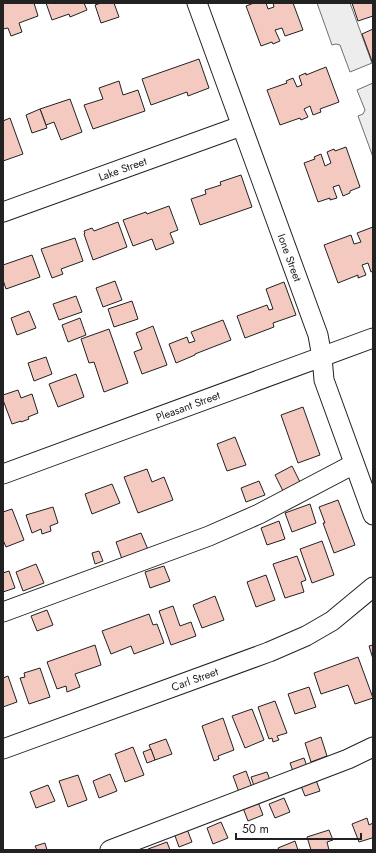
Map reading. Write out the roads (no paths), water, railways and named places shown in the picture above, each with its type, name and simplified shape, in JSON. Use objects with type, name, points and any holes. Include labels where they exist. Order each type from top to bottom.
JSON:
[{"type":"street","name":"Ione Street","points":[[196,3],[318,334],[324,380],[373,515]]},
{"type":"street","name":"Lake Street","points":[[3,212],[241,126]]},
{"type":"street","name":"Pleasant Street","points":[[3,474],[373,338]]},
{"type":"street","points":[[3,612],[209,536],[259,514],[354,464]]},
{"type":"street","name":"Carl Street","points":[[3,749],[269,652],[306,636],[332,621],[373,587]]},
{"type":"street","points":[[110,850],[348,759],[373,748]]}]
